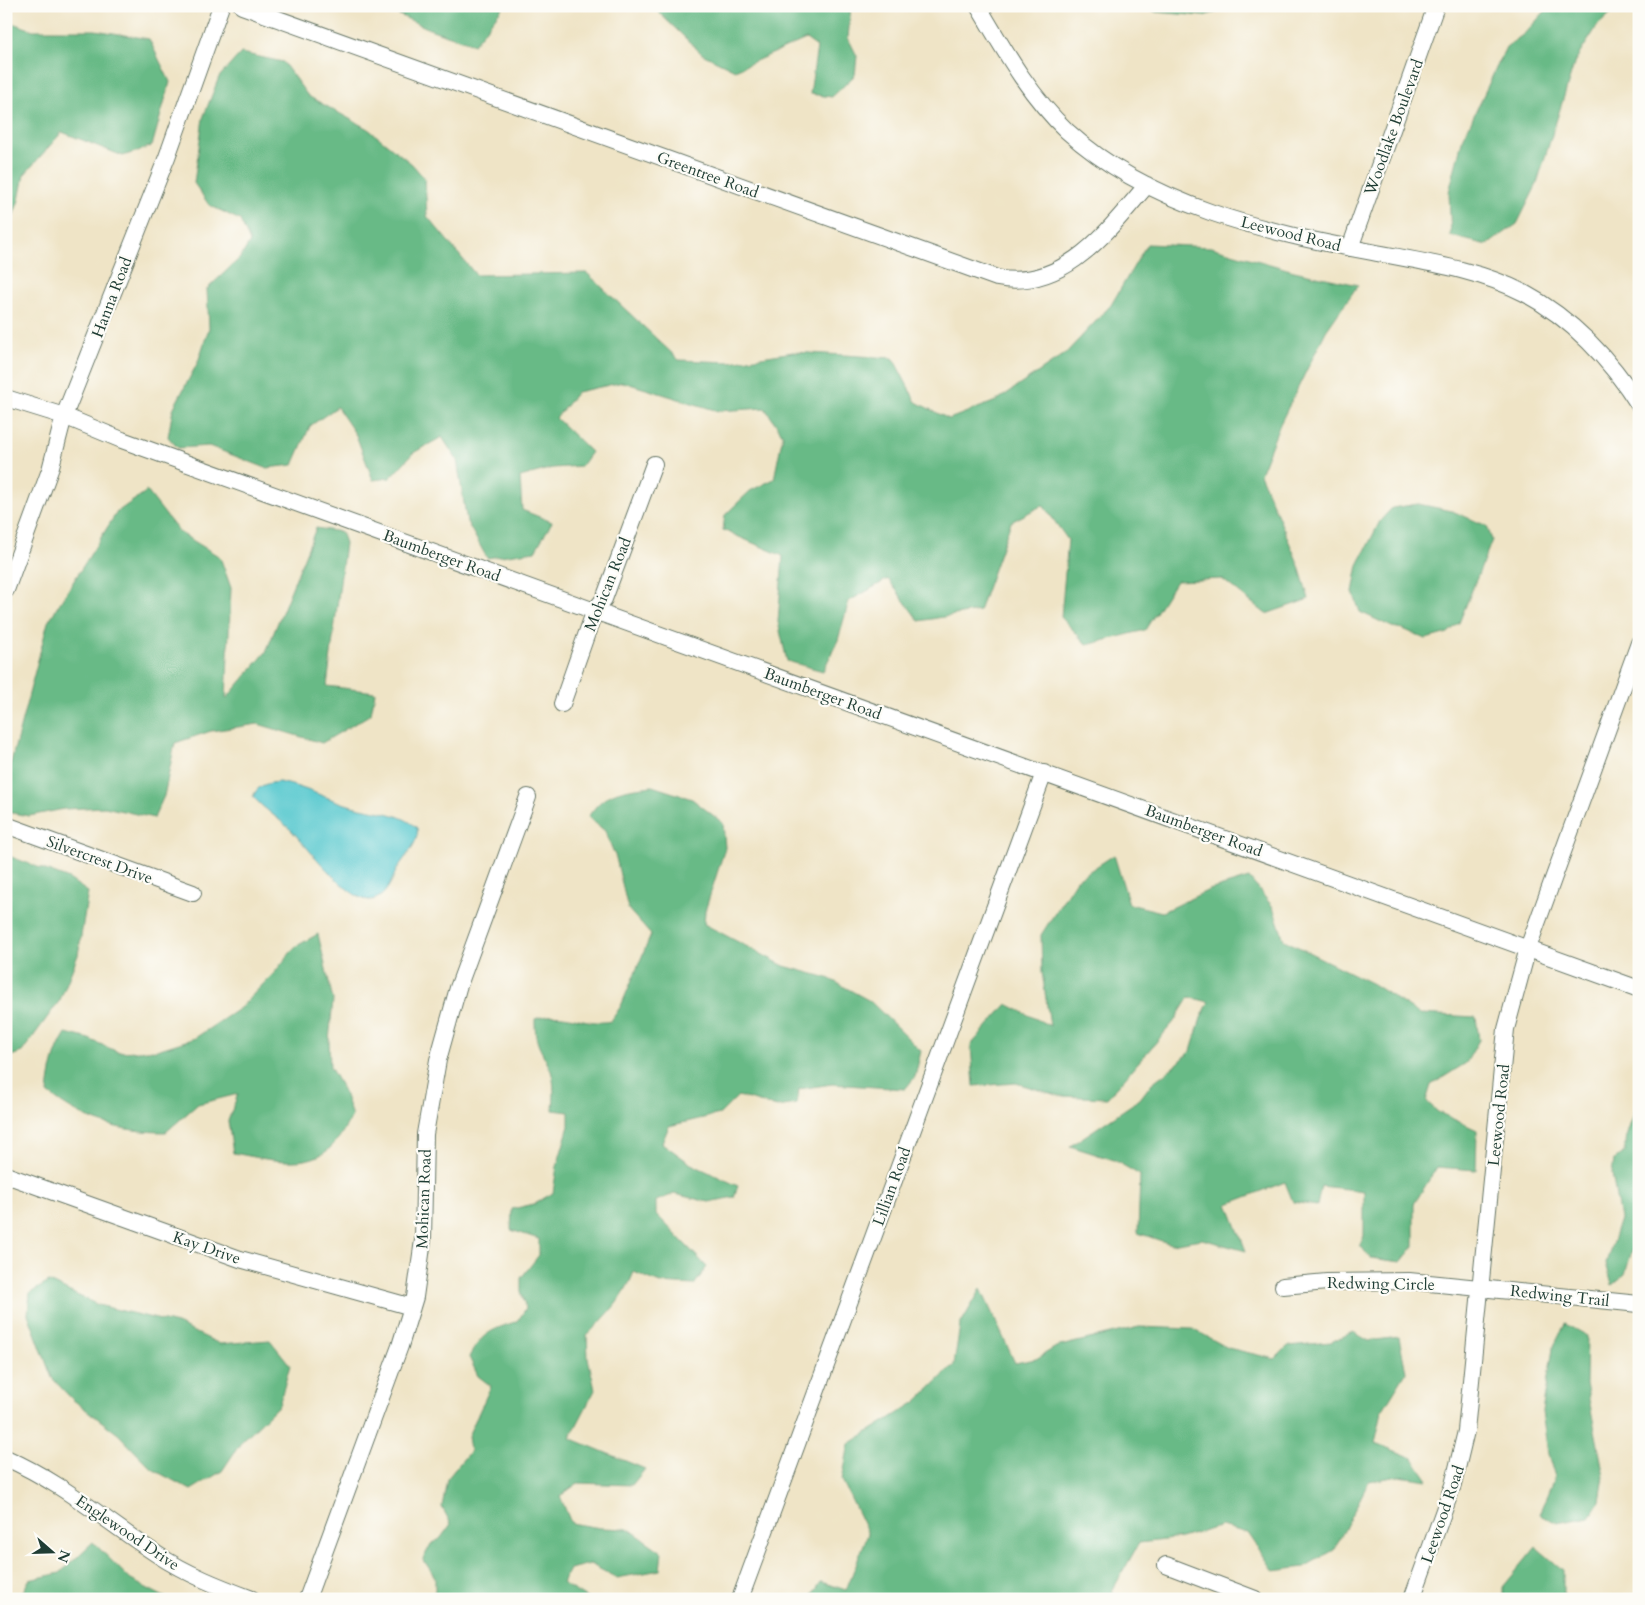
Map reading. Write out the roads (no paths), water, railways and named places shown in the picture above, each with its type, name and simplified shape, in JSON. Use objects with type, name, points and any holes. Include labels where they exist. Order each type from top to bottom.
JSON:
[{"type":"street","name":"Hanna Road","points":[[6,590],[50,470],[64,416],[167,157],[221,6]]},
{"type":"street","name":"Greentree Road","points":[[242,6],[1005,280],[1037,279],[1067,264],[1102,237],[1147,185]]},
{"type":"street","name":"Leewood Road","points":[[978,6],[1024,81],[1052,115],[1086,145],[1147,185],[1180,200],[1290,235],[1464,271],[1523,293],[1570,325],[1616,372],[1639,405]]},
{"type":"street","name":"Woodlake Boulevard","points":[[1350,248],[1436,6]]},
{"type":"street","name":"Baumberger Road","points":[[6,398],[64,416],[122,440],[1639,989]]},
{"type":"street","name":"Mohican Road","points":[[562,704],[595,610],[604,598],[654,464]]},
{"type":"street","name":"Leewood Road","points":[[1412,1599],[1461,1458],[1466,1431],[1506,1029],[1528,948],[1639,643]]},
{"type":"street","name":"Lillian Road","points":[[740,1599],[1044,773]]},
{"type":"street","name":"Mohican Road","points":[[307,1599],[400,1346],[412,1307],[423,1240],[425,1134],[438,1060],[458,988],[528,797]]},
{"type":"street","name":"Silvercrest Drive","points":[[6,825],[193,893]]},
{"type":"street","name":"Kay Drive","points":[[6,1175],[240,1259],[412,1307]]},
{"type":"street","name":"Redwing Circle","points":[[1282,1286],[1381,1280],[1480,1287]]},
{"type":"street","name":"Redwing Trail","points":[[1480,1287],[1639,1304]]},
{"type":"street","name":"Englewood Drive","points":[[6,1458],[74,1495],[129,1536],[185,1571],[252,1599]]},
{"type":"street","points":[[1166,1565],[1255,1599]]},
{"type":"water","points":[[279,782],[352,806],[387,813],[411,823],[417,828],[414,845],[383,894],[369,900],[360,898],[350,891],[339,882],[290,829],[253,797],[263,785]]}]
